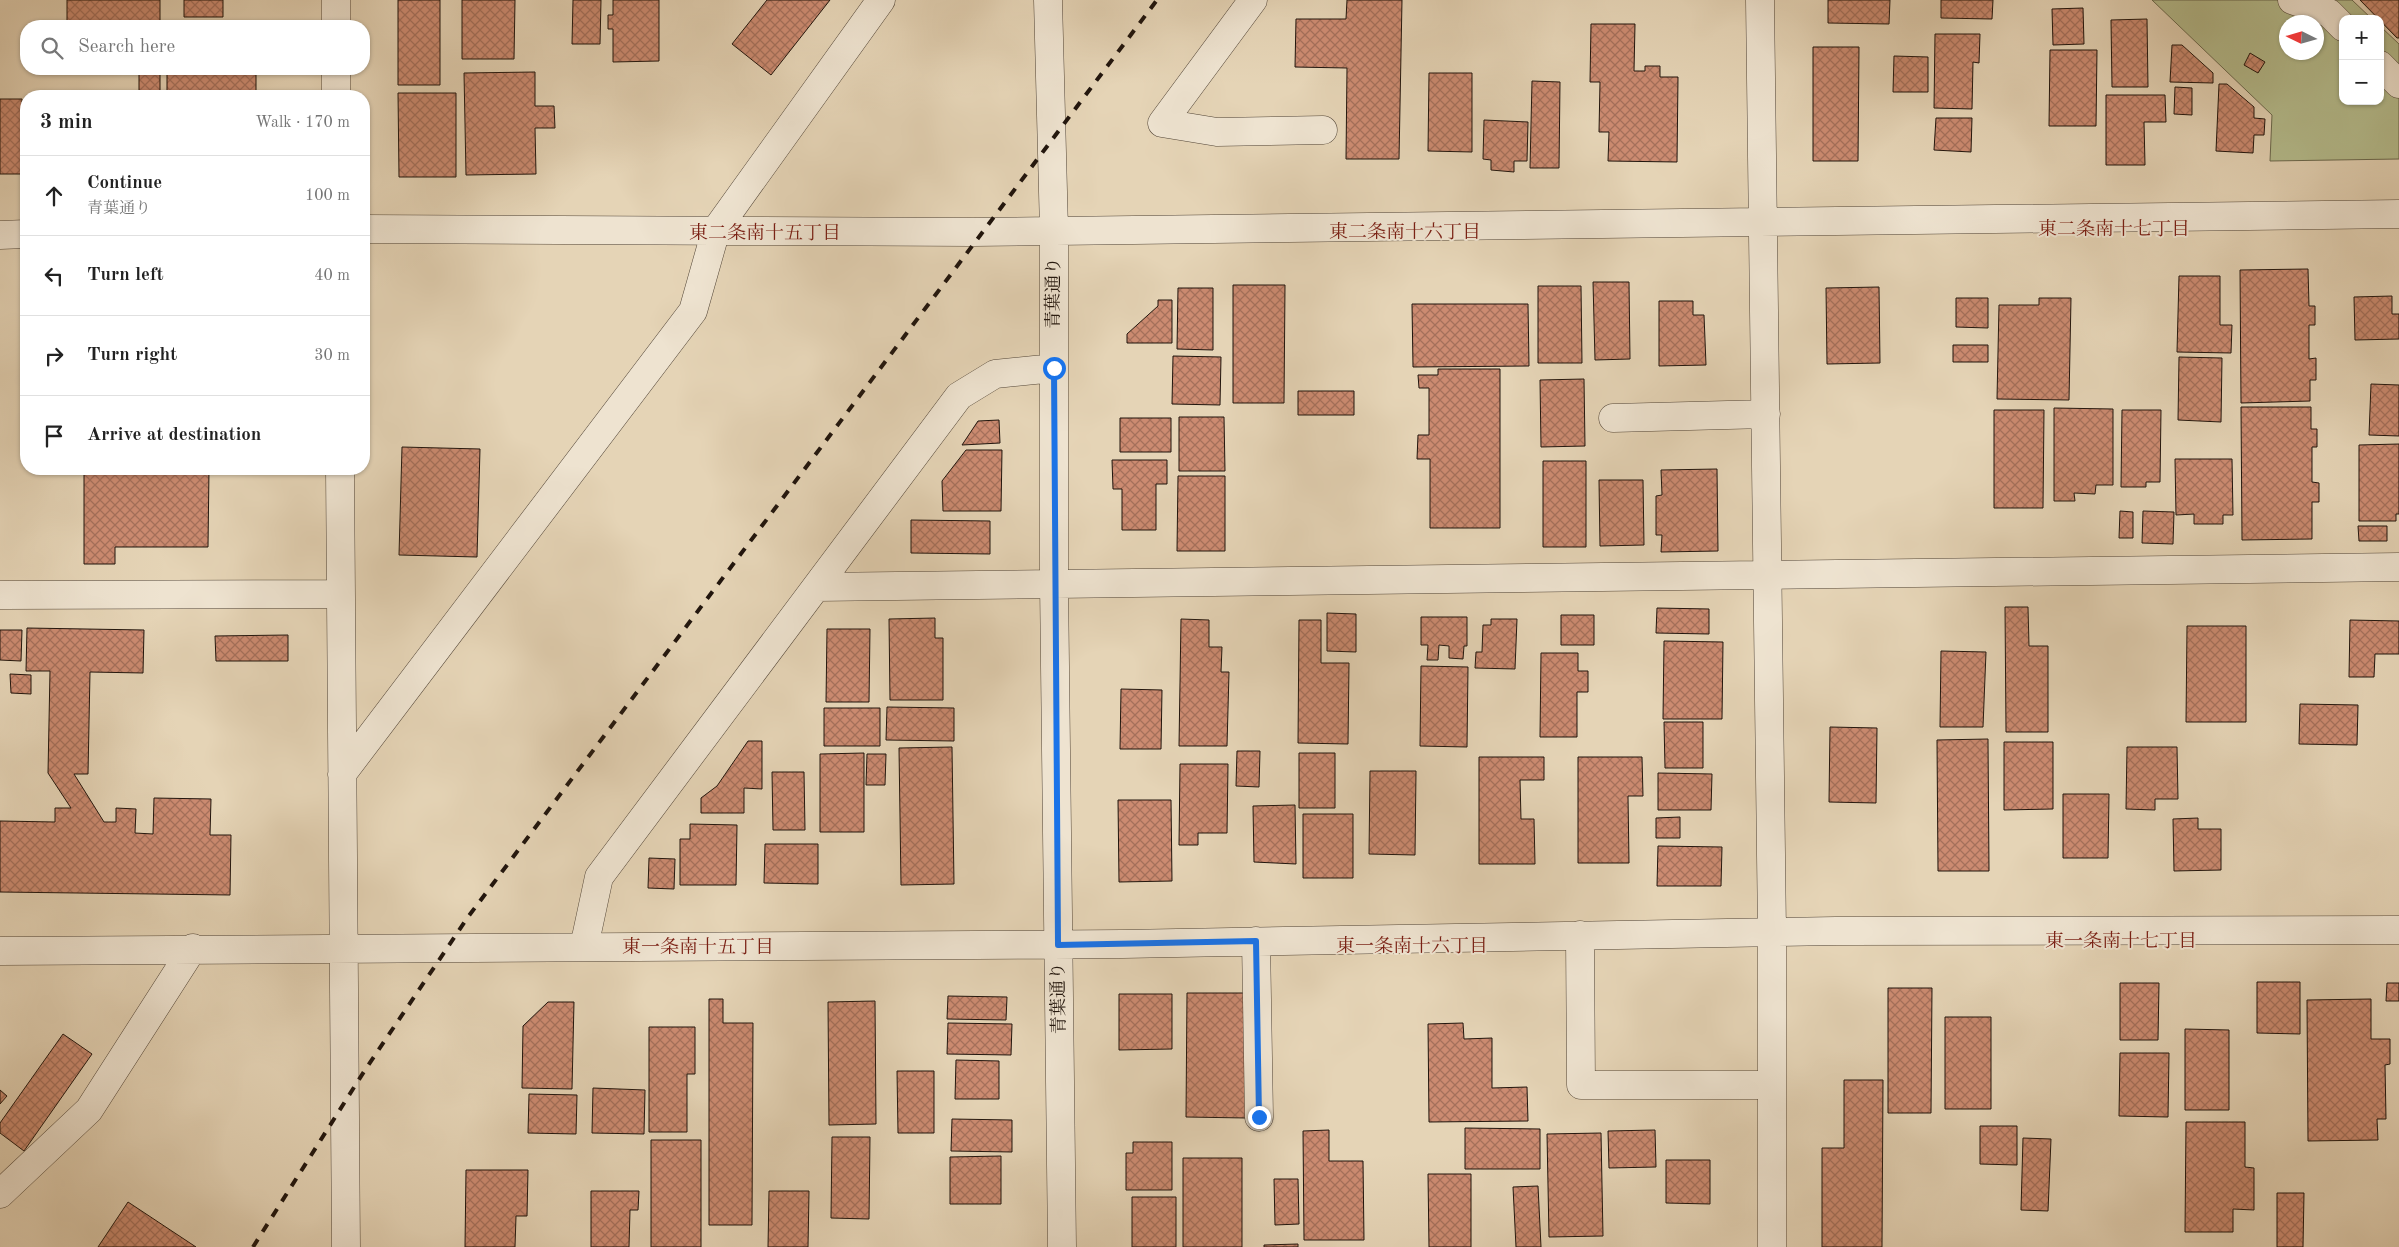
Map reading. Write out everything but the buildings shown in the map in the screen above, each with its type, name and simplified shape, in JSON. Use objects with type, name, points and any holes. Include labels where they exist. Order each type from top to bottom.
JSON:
[{"type":"street","points":[[336,0],[336,20]]},
{"type":"street","points":[[342,774],[693,310],[716,230],[881,0]]},
{"type":"street","name":"青葉通り","points":[[1048,0],[1054,230],[1054,583],[1062,1247]]},
{"type":"street","points":[[1253,0],[1162,123],[1217,132],[1323,130]]},
{"type":"street","points":[[1760,0],[1772,932],[1772,1247]]},
{"type":"street","points":[[2292,0],[2329,13],[2339,23]]},
{"type":"street","points":[[2384,69],[2399,84]]},
{"type":"street","points":[[336,75],[336,90]]},
{"type":"street","points":[[370,229],[973,232],[2399,214]]},
{"type":"street","points":[[0,235],[20,234]]},
{"type":"street","points":[[584,947],[599,877],[959,396],[995,374],[1054,368]]},
{"type":"street","points":[[1613,418],[1766,414]]},
{"type":"street","points":[[340,475],[346,1247]]},
{"type":"street","points":[[816,587],[2399,567]]},
{"type":"street","points":[[0,595],[341,594]]},
{"type":"street","points":[[0,950],[1058,945],[1772,932],[2399,930]]},
{"type":"street","points":[[1580,935],[1581,1085],[1771,1085]]},
{"type":"street","points":[[1256,941],[1259,1117]]},
{"type":"street","points":[[0,1194],[88,1110],[193,948]]},
{"type":"green space","points":[[2152,0],[2352,0],[2368,15],[2339,15],[2339,105],[2384,105],[2384,30],[2399,44],[2399,159],[2270,161],[2272,115]]},
{"type":"railway","points":[[253,1247],[365,1070],[468,917],[1157,0]]},
{"type":"district","name":"東二条南十七丁目","points":[[2114,230]]},
{"type":"district","name":"東二条南十六丁目","points":[[1405,233]]},
{"type":"district","name":"東二条南十五丁目","points":[[765,234]]},
{"type":"district","name":"東一条南十七丁目","points":[[2121,942]]},
{"type":"district","name":"東一条南十六丁目","points":[[1412,947]]},
{"type":"district","name":"東一条南十五丁目","points":[[698,948]]},
{"type":"route","points":[[1054,368],[1058,945],[1256,941],[1259,1117]]}]
